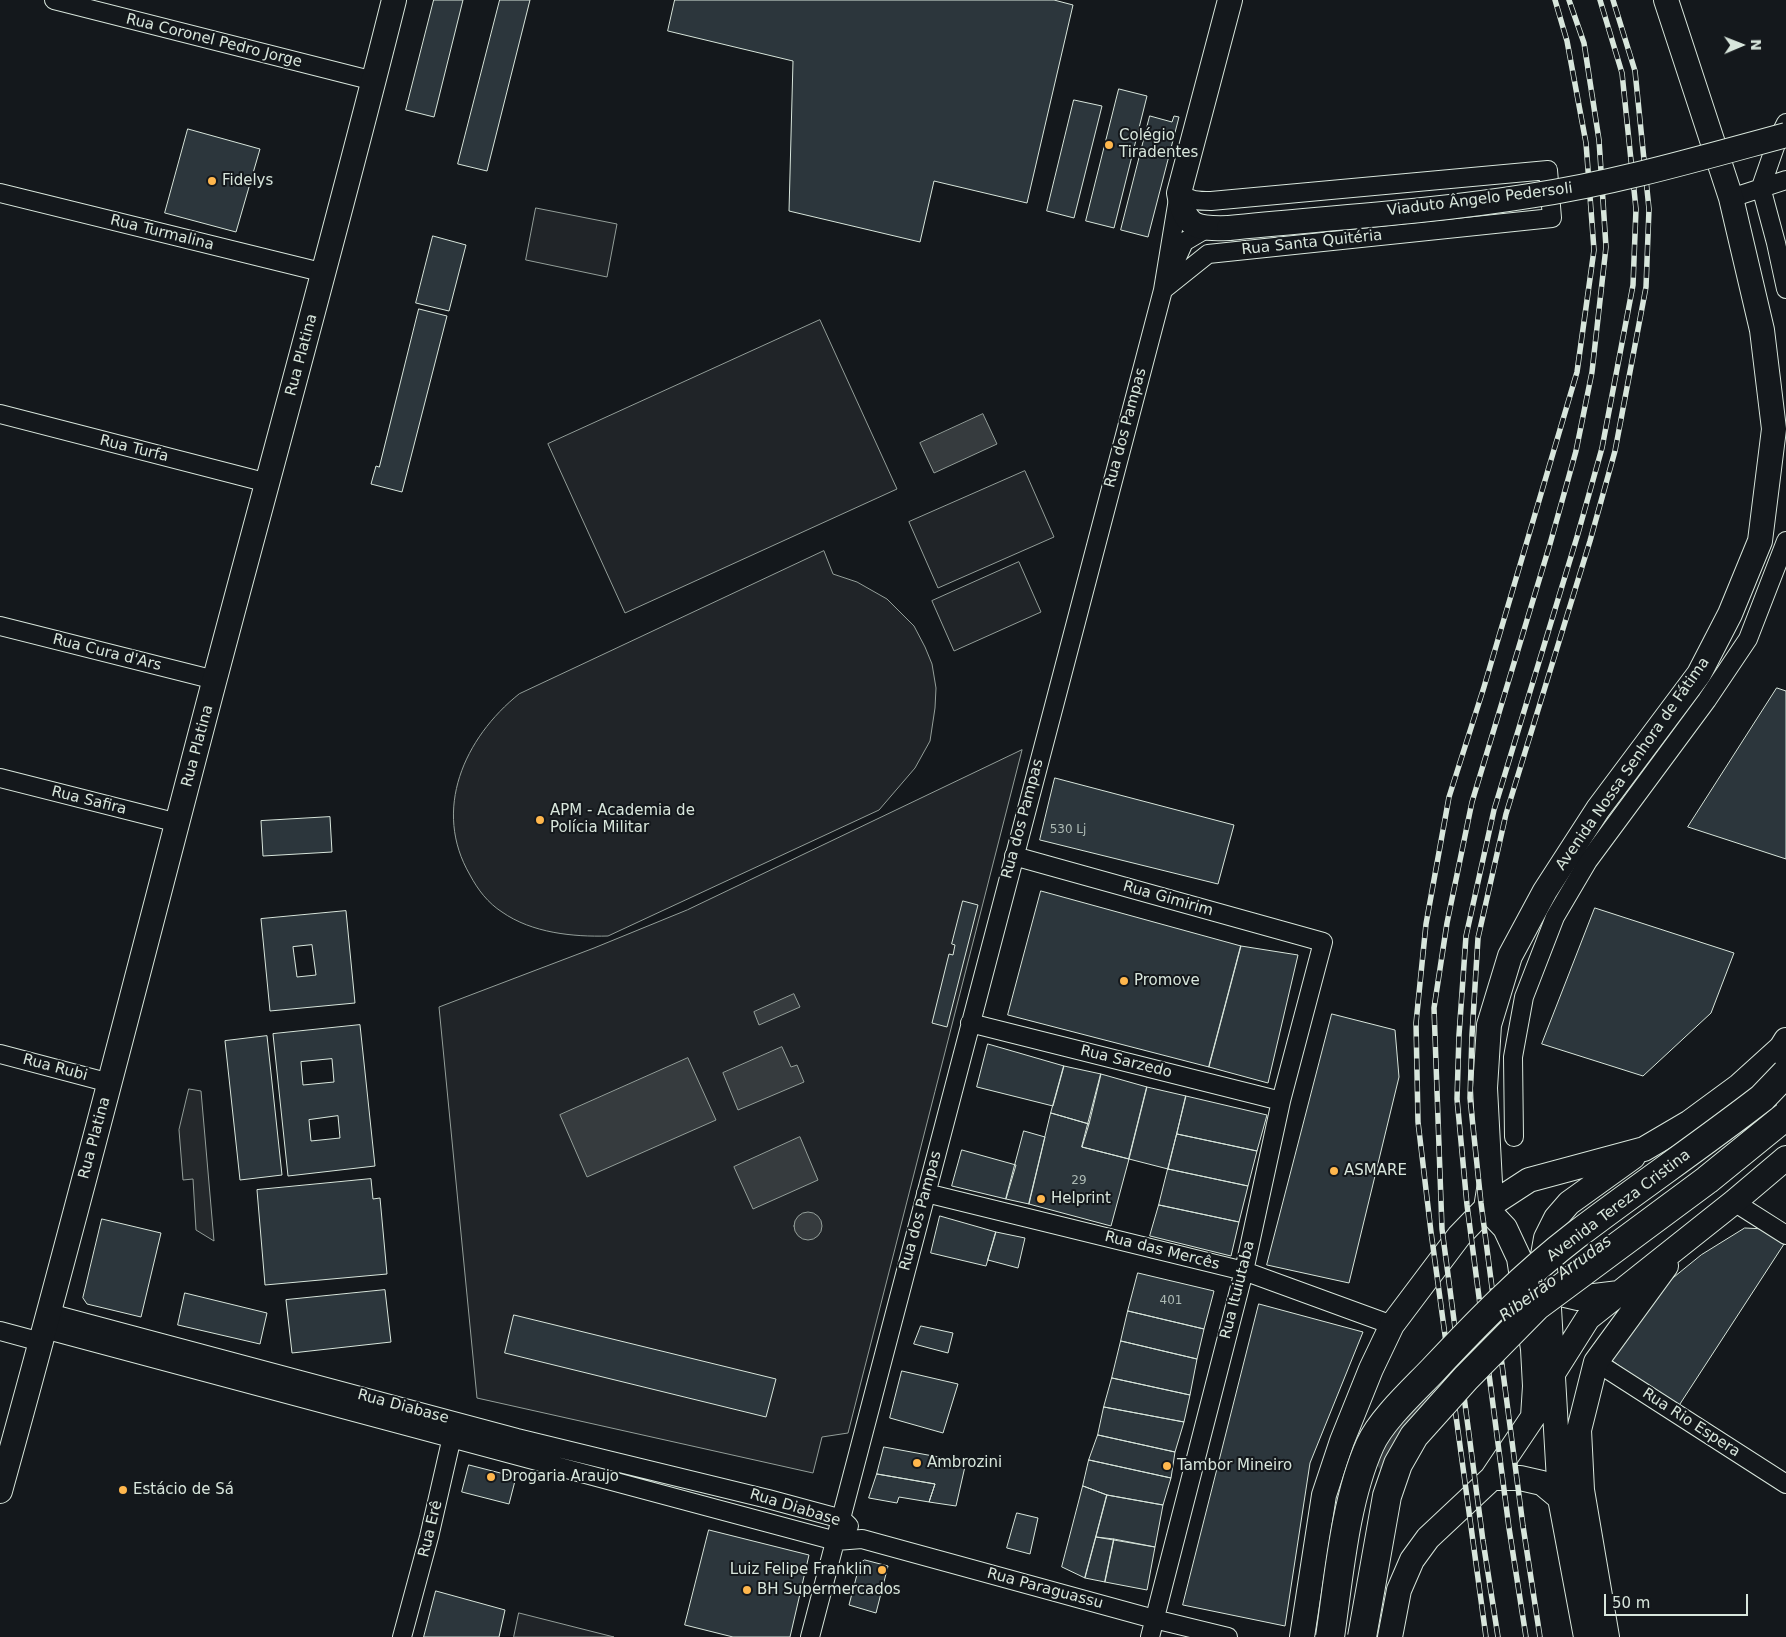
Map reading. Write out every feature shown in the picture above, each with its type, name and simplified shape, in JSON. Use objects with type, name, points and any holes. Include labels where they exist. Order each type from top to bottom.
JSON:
[{"type":"highway","name":"Avenida Tereza Cristina","points":[[1330,1637],[1345,1534],[1359,1477],[1371,1443],[1392,1413],[1500,1300],[1576,1236],[1762,1098],[1786,1073]]},
{"type":"highway","name":"Avenida Tereza Cristina","points":[[1362,1637],[1387,1496],[1398,1464],[1414,1436],[1466,1378],[1536,1306],[1707,1180],[1786,1116]]},
{"type":"street","name":"Rua Coronel Pedro Jorge","points":[[54,0],[374,82]]},
{"type":"street","name":"Rua Platina","points":[[0,1492],[324,273],[394,0]]},
{"type":"street","name":"Rua dos Pampas","points":[[810,1637],[1162,290],[1179,193],[1230,0]]},
{"type":"street","name":"Avenida Nossa Senhora de Fátima","points":[[1486,1208],[1490,1184],[1484,1088],[1488,1026],[1510,956],[1545,891],[1598,809],[1699,674],[1730,614],[1760,541],[1774,429],[1762,330],[1730,198],[1666,0]]},
{"type":"street","points":[[1786,123],[1777,141],[1761,187],[1786,290]]},
{"type":"street","name":"Viaduto Ângelo Pedersoli","points":[[1217,228],[1474,204],[1529,196],[1584,187],[1786,135]]},
{"type":"street","name":"Rua Santa Quitéria","points":[[1162,290],[1208,254],[1552,218],[1548,170],[1211,201],[1197,201],[1185,198],[1179,193]]},
{"type":"street","points":[[1730,198],[1786,180]]},
{"type":"street","name":"Rua Turmalina","points":[[0,193],[324,273]]},
{"type":"street","points":[[1179,193],[1182,210],[1188,221],[1217,228]]},
{"type":"street","points":[[1162,290],[1184,242],[1217,228]]},
{"type":"street","name":"Rua Turfa","points":[[0,414],[268,483]]},
{"type":"street","name":"Avenida Nossa Senhora de Fátima","points":[[1514,1137],[1513,1057],[1522,1005],[1555,917],[1588,861],[1707,700],[1748,639],[1786,540]]},
{"type":"street","name":"Rua Cura d'Ars","points":[[0,626],[215,680]]},
{"type":"street","name":"Rua Safira","points":[[0,778],[178,823]]},
{"type":"street","name":"Rua Gimirim","points":[[1014,856],[1323,942]]},
{"type":"street","name":"Rua Ituiutaba","points":[[1150,1637],[1244,1271],[1281,1101],[1323,942]]},
{"type":"street","name":"Rua Sarzedo","points":[[970,1024],[1281,1101]]},
{"type":"street","name":"Avenida Tereza Cristina","points":[[1302,1637],[1324,1495],[1342,1441],[1371,1369],[1392,1325],[1459,1236],[1486,1208],[1529,1180],[1644,1149],[1690,1122],[1739,1086],[1780,1048],[1786,1040]]},
{"type":"street","name":"Rua Rubi","points":[[0,1054],[110,1083]]},
{"type":"street","points":[[1586,1637],[1560,1498],[1548,1291],[1543,1255],[1546,1238],[1556,1218],[1569,1203],[1644,1149]]},
{"type":"street","points":[[1390,1637],[1400,1590],[1412,1560],[1428,1538],[1492,1478],[1533,1416],[1552,1365],[1588,1318],[1734,1202],[1786,1158]]},
{"type":"street","name":"Rua das Mercês","points":[[926,1193],[1244,1271],[1392,1325]]},
{"type":"street","points":[[1734,1202],[1786,1235]]},
{"type":"street","points":[[1486,1208],[1505,1228],[1519,1258],[1534,1349],[1535,1386],[1533,1416]]},
{"type":"street","points":[[1607,1637],[1582,1490],[1579,1430],[1596,1362],[1685,1241]]},
{"type":"street","points":[[1548,1291],[1578,1298],[1619,1293]]},
{"type":"street","points":[[0,1331],[45,1328]]},
{"type":"street","name":"Rua Diabase","points":[[45,1328],[456,1421],[517,1438],[768,1499],[842,1519],[862,1538]]},
{"type":"street","name":"Rua Diabase","points":[[45,1328],[451,1439],[836,1541],[862,1538]]},
{"type":"street","name":"Rua Rio Espera","points":[[1596,1362],[1786,1484]]},
{"type":"street","name":"Rua Erê","points":[[402,1637],[429,1537],[456,1421]]},
{"type":"street","points":[[1492,1478],[1520,1478],[1542,1483],[1560,1498]]},
{"type":"street","name":"Rua Paraguassu","points":[[862,1538],[1154,1619],[1228,1637]]},
{"type":"shaded area","points":[[536,208],[617,224],[607,277],[526,260]]},
{"type":"shaded area","points":[[820,320],[897,489],[625,613],[548,444]]},
{"type":"shaded area","points":[[983,414],[997,444],[934,473],[920,443]]},
{"type":"shaded area","points":[[1025,471],[1054,537],[938,588],[909,522]]},
{"type":"shaded area","points":[[824,551],[833,574],[857,582],[887,599],[914,626],[932,664],[936,688],[930,741],[915,768],[879,810],[608,936],[581,936],[539,929],[514,919],[492,905],[473,881],[459,850],[454,825],[454,801],[469,753],[500,712],[519,694]]},
{"type":"shaded area","points":[[1019,562],[1041,612],[954,651],[932,601]]},
{"type":"shaded area","points":[[1022,750],[848,1433],[822,1437],[813,1473],[477,1398],[439,1007],[594,948],[687,910]]},
{"type":"shaded area","points":[[794,994],[800,1007],[759,1025],[754,1012]]},
{"type":"shaded area","points":[[782,1047],[791,1067],[797,1065],[804,1082],[738,1110],[723,1073]]},
{"type":"shaded area","points":[[688,1058],[716,1120],[587,1177],[560,1115]]},
{"type":"shaded area","points":[[189,1089],[201,1091],[214,1241],[196,1230],[193,1179],[183,1180],[179,1130]]},
{"type":"shaded area","points":[[800,1137],[818,1180],[753,1209],[734,1167]]},
{"type":"shaded area","points":[[808,1212],[818,1216],[822,1226],[818,1236],[808,1240],[798,1236],[794,1226],[798,1216]]},
{"type":"shaded area","points":[[519,1613],[614,1637],[514,1637]]},
{"type":"building","points":[[434,0],[463,0],[434,117],[406,110]]},
{"type":"building","points":[[500,0],[530,0],[487,171],[458,164]]},
{"type":"building","points":[[675,0],[1054,0],[1073,5],[1027,203],[934,181],[920,242],[789,211],[793,61],[668,31]]},
{"type":"building","points":[[1119,89],[1147,96],[1114,228],[1086,221]]},
{"type":"building","points":[[1074,100],[1102,106],[1074,218],[1047,211]]},
{"type":"building","points":[[1150,116],[1172,122],[1174,116],[1179,117],[1148,237],[1121,230]]},
{"type":"building","name":"Fidelys","points":[[188,129],[260,149],[236,232],[165,213]]},
{"type":"building","points":[[433,236],[466,245],[449,311],[416,303]]},
{"type":"building","points":[[419,309],[447,316],[402,492],[371,484],[376,466],[379,467]]},
{"type":"building","points":[[1777,688],[1786,691],[1786,859],[1688,827]]},
{"type":"building","points":[[1055,778],[1234,825],[1218,884],[1040,840]]},
{"type":"building","points":[[330,817],[332,852],[263,856],[261,821]]},
{"type":"building","name":"Promove","points":[[1041,891],[1241,946],[1209,1067],[1008,1015]]},
{"type":"building","points":[[963,901],[978,905],[947,1027],[932,1023],[949,954],[953,955],[955,945],[952,944]]},
{"type":"building","points":[[1595,908],[1734,953],[1711,1013],[1643,1076],[1542,1044]]},
{"type":"building","points":[[346,911],[355,1003],[270,1011],[261,919]],"holes":[[[312,945],[316,975],[297,977],[293,947]]]},
{"type":"building","points":[[1241,946],[1298,955],[1268,1083],[1209,1067]]},
{"type":"building","name":"ASMARE","points":[[1332,1014],[1395,1030],[1399,1077],[1349,1283],[1267,1265]]},
{"type":"building","points":[[360,1025],[375,1166],[288,1176],[273,1034]],"holes":[[[332,1059],[334,1082],[303,1085],[301,1062]],[[338,1116],[340,1138],[311,1141],[309,1120]]]},
{"type":"building","points":[[267,1036],[282,1175],[240,1180],[225,1041]]},
{"type":"building","points":[[988,1044],[1064,1066],[1053,1106],[977,1087]]},
{"type":"building","points":[[1064,1066],[1101,1074],[1089,1124],[1051,1113]]},
{"type":"building","points":[[1101,1074],[1147,1087],[1129,1159],[1082,1147]]},
{"type":"building","points":[[1147,1087],[1186,1096],[1168,1169],[1129,1159]]},
{"type":"building","points":[[1186,1096],[1267,1115],[1257,1151],[1177,1134]]},
{"type":"building","points":[[1051,1113],[1089,1124],[1082,1147],[1129,1159],[1111,1226],[1029,1204]]},
{"type":"building","points":[[1024,1131],[1045,1137],[1029,1204],[1006,1199]]},
{"type":"building","points":[[1177,1134],[1257,1151],[1248,1186],[1168,1169]]},
{"type":"building","points":[[962,1150],[1016,1165],[1006,1199],[952,1186]]},
{"type":"building","points":[[1168,1169],[1248,1186],[1239,1222],[1159,1205]]},
{"type":"building","points":[[371,1179],[373,1199],[380,1198],[387,1274],[265,1285],[257,1190]]},
{"type":"building","points":[[1159,1205],[1239,1222],[1231,1256],[1150,1236]]},
{"type":"building","points":[[940,1216],[996,1232],[986,1266],[931,1253]]},
{"type":"building","points":[[102,1219],[161,1233],[141,1317],[87,1304],[83,1298]]},
{"type":"building","points":[[1745,1228],[1765,1229],[1786,1241],[1678,1407],[1611,1360],[1650,1302],[1674,1277],[1701,1255]]},
{"type":"building","points":[[996,1232],[1025,1238],[1018,1268],[988,1260]]},
{"type":"building","points":[[1138,1273],[1214,1291],[1204,1329],[1128,1311]]},
{"type":"building","points":[[385,1290],[391,1342],[292,1353],[286,1300]]},
{"type":"building","points":[[185,1293],[267,1313],[260,1344],[178,1325]]},
{"type":"building","points":[[1259,1304],[1363,1332],[1310,1463],[1285,1626],[1183,1605]]},
{"type":"building","points":[[1128,1311],[1204,1329],[1197,1359],[1121,1341]]},
{"type":"building","points":[[514,1315],[776,1379],[766,1417],[505,1353]]},
{"type":"building","points":[[921,1326],[953,1333],[948,1353],[914,1344]]},
{"type":"building","points":[[1121,1341],[1197,1359],[1190,1395],[1112,1378]]},
{"type":"building","points":[[902,1371],[958,1384],[943,1433],[890,1418]]},
{"type":"building","points":[[1112,1378],[1190,1395],[1184,1422],[1104,1407]]},
{"type":"building","points":[[1104,1407],[1184,1422],[1175,1452],[1098,1435]]},
{"type":"building","points":[[1098,1435],[1175,1452],[1171,1478],[1089,1460]]},
{"type":"building","points":[[884,1447],[966,1462],[956,1506],[929,1502],[935,1484],[877,1474]]},
{"type":"building","points":[[1089,1460],[1171,1478],[1163,1505],[1107,1495],[1083,1486]]},
{"type":"building","points":[[469,1465],[516,1477],[509,1504],[462,1492]]},
{"type":"building","points":[[877,1474],[935,1484],[929,1502],[899,1497],[897,1503],[869,1498]]},
{"type":"building","points":[[1083,1486],[1107,1495],[1085,1578],[1062,1567]]},
{"type":"building","points":[[1107,1495],[1163,1505],[1155,1547],[1096,1537]]},
{"type":"building","points":[[1017,1513],[1038,1518],[1030,1554],[1007,1548]]},
{"type":"building","name":"BH Supermercados","points":[[709,1530],[809,1555],[790,1637],[733,1637],[685,1625]]},
{"type":"building","points":[[1096,1537],[1114,1539],[1105,1582],[1085,1578]]},
{"type":"building","points":[[1114,1539],[1155,1547],[1147,1590],[1105,1582]]},
{"type":"building","points":[[865,1560],[888,1566],[876,1613],[849,1605],[860,1563]]},
{"type":"building","points":[[436,1591],[505,1610],[499,1637],[424,1637]]},
{"type":"waterway","name":"Ribeirão Arrudas","points":[[1392,1457],[1421,1402],[1449,1367]]},
{"type":"railway","points":[[1486,1637],[1431,1232],[1418,1122],[1416,1023],[1426,924],[1449,797],[1484,687],[1577,372],[1594,250],[1586,143],[1567,41],[1555,0]]},
{"type":"railway","points":[[1498,1637],[1483,1541],[1442,1229],[1434,1008],[1447,923],[1472,802],[1576,451],[1592,372],[1606,247],[1599,140],[1584,43],[1569,0]]},
{"type":"railway","points":[[1526,1637],[1509,1528],[1467,1205],[1457,1099],[1459,1035],[1466,936],[1494,810],[1602,448],[1633,285],[1636,209],[1622,73],[1600,0]]},
{"type":"railway","points":[[1540,1637],[1523,1526],[1481,1203],[1470,1098],[1472,1035],[1478,938],[1506,814],[1590,541],[1615,451],[1646,287],[1649,209],[1635,71],[1613,0]]},
{"type":"place","name":"Colégio Tiradentes","points":[[1109,145]]},
{"type":"place","name":"Fidelys","points":[[212,181]]},
{"type":"place","name":"APM - Academia de Polícia Militar","points":[[540,820]]},
{"type":"place","name":"Promove","points":[[1124,981]]},
{"type":"place","name":"ASMARE","points":[[1334,1171]]},
{"type":"place","name":"Helprint","points":[[1041,1199]]},
{"type":"place","name":"Ambrozini","points":[[917,1463]]},
{"type":"place","name":"Tambor Mineiro","points":[[1167,1466]]},
{"type":"place","name":"Drogaria Araujo","points":[[491,1477]]},
{"type":"place","name":"Estácio de Sá","points":[[123,1490]]},
{"type":"place","name":"Luiz Felipe Franklin","points":[[882,1570]]},
{"type":"place","name":"BH Supermercados","points":[[747,1590]]}]
